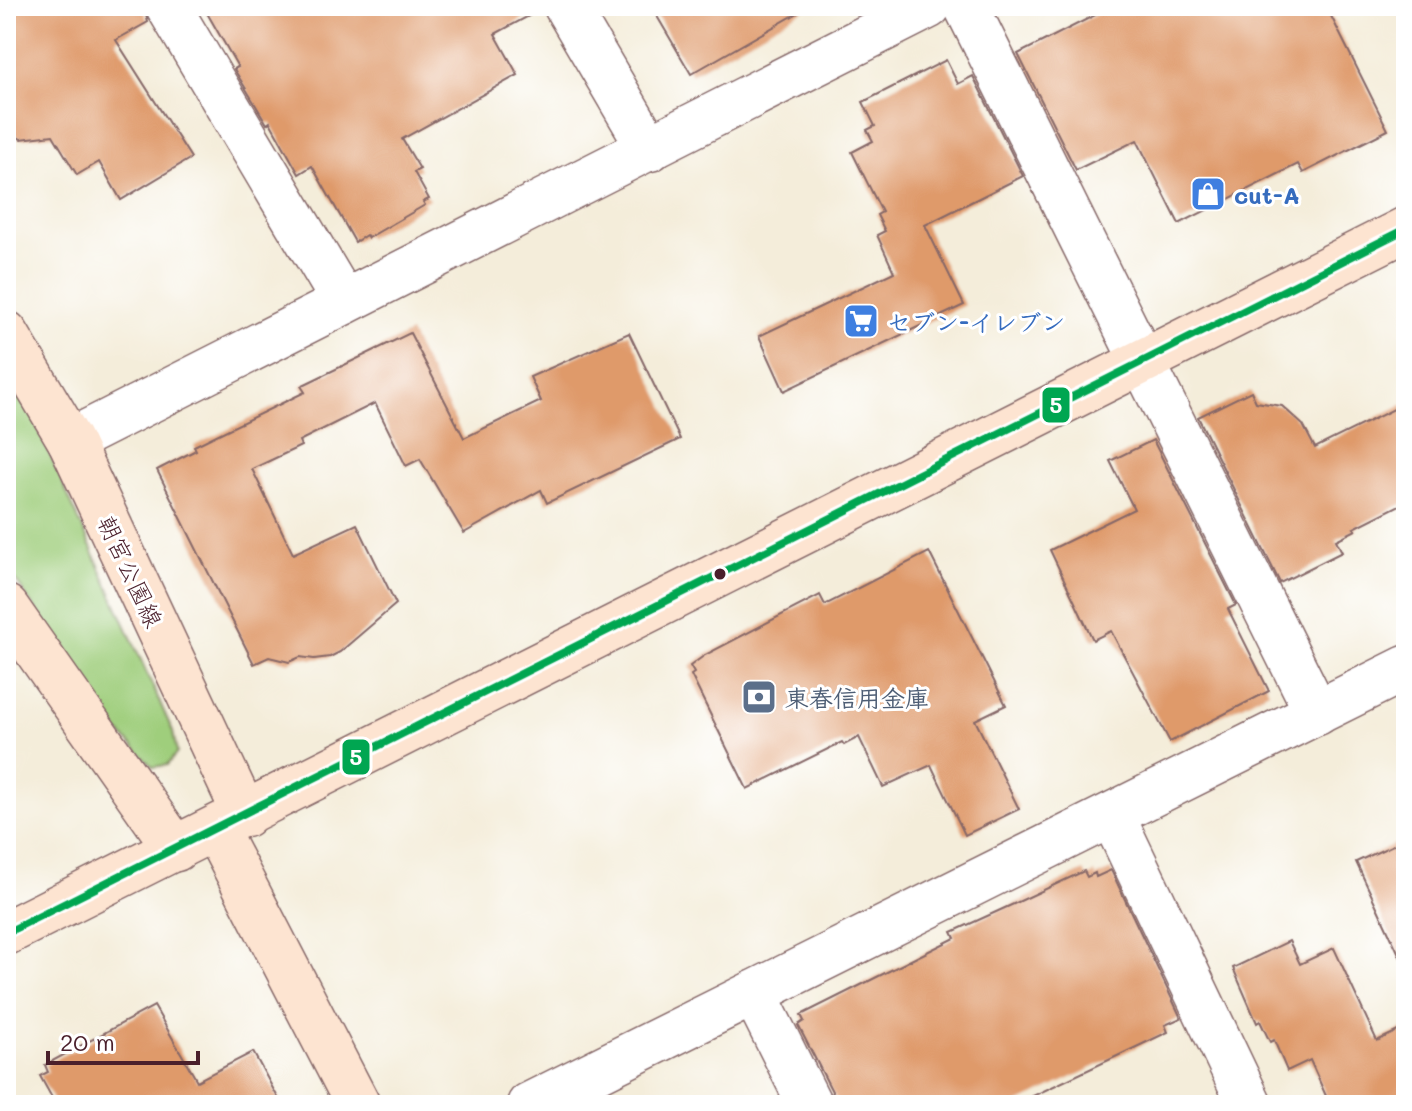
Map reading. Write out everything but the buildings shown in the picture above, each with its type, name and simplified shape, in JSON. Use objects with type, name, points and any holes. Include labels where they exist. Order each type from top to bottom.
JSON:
[{"type":"street","points":[[168,6],[344,302]]},
{"type":"street","points":[[566,6],[650,149]]},
{"type":"street","points":[[70,441],[929,6]]},
{"type":"street","points":[[966,6],[1317,713]]},
{"type":"street","points":[[6,933],[1406,229]]},
{"type":"street","name":"朝宮公園線","points":[[6,333],[70,441],[230,822],[358,1105]]},
{"type":"street","points":[[6,607],[176,849]]},
{"type":"street","points":[[529,1105],[1406,668]]},
{"type":"street","points":[[1112,815],[1250,1105]]},
{"type":"street","points":[[754,993],[810,1105]]},
{"type":"green space","points":[[6,365],[22,392],[173,732],[177,753],[167,765],[153,767],[119,732],[6,566]]},
{"type":"transit line","name":"5","points":[[6,933],[1406,229]]},
{"type":"place","name":"cut-A","points":[[1208,194]]},
{"type":"place","name":"セブン-イレブン","points":[[861,321]]},
{"type":"place","name":"東春信用金庫","points":[[759,697]]}]
